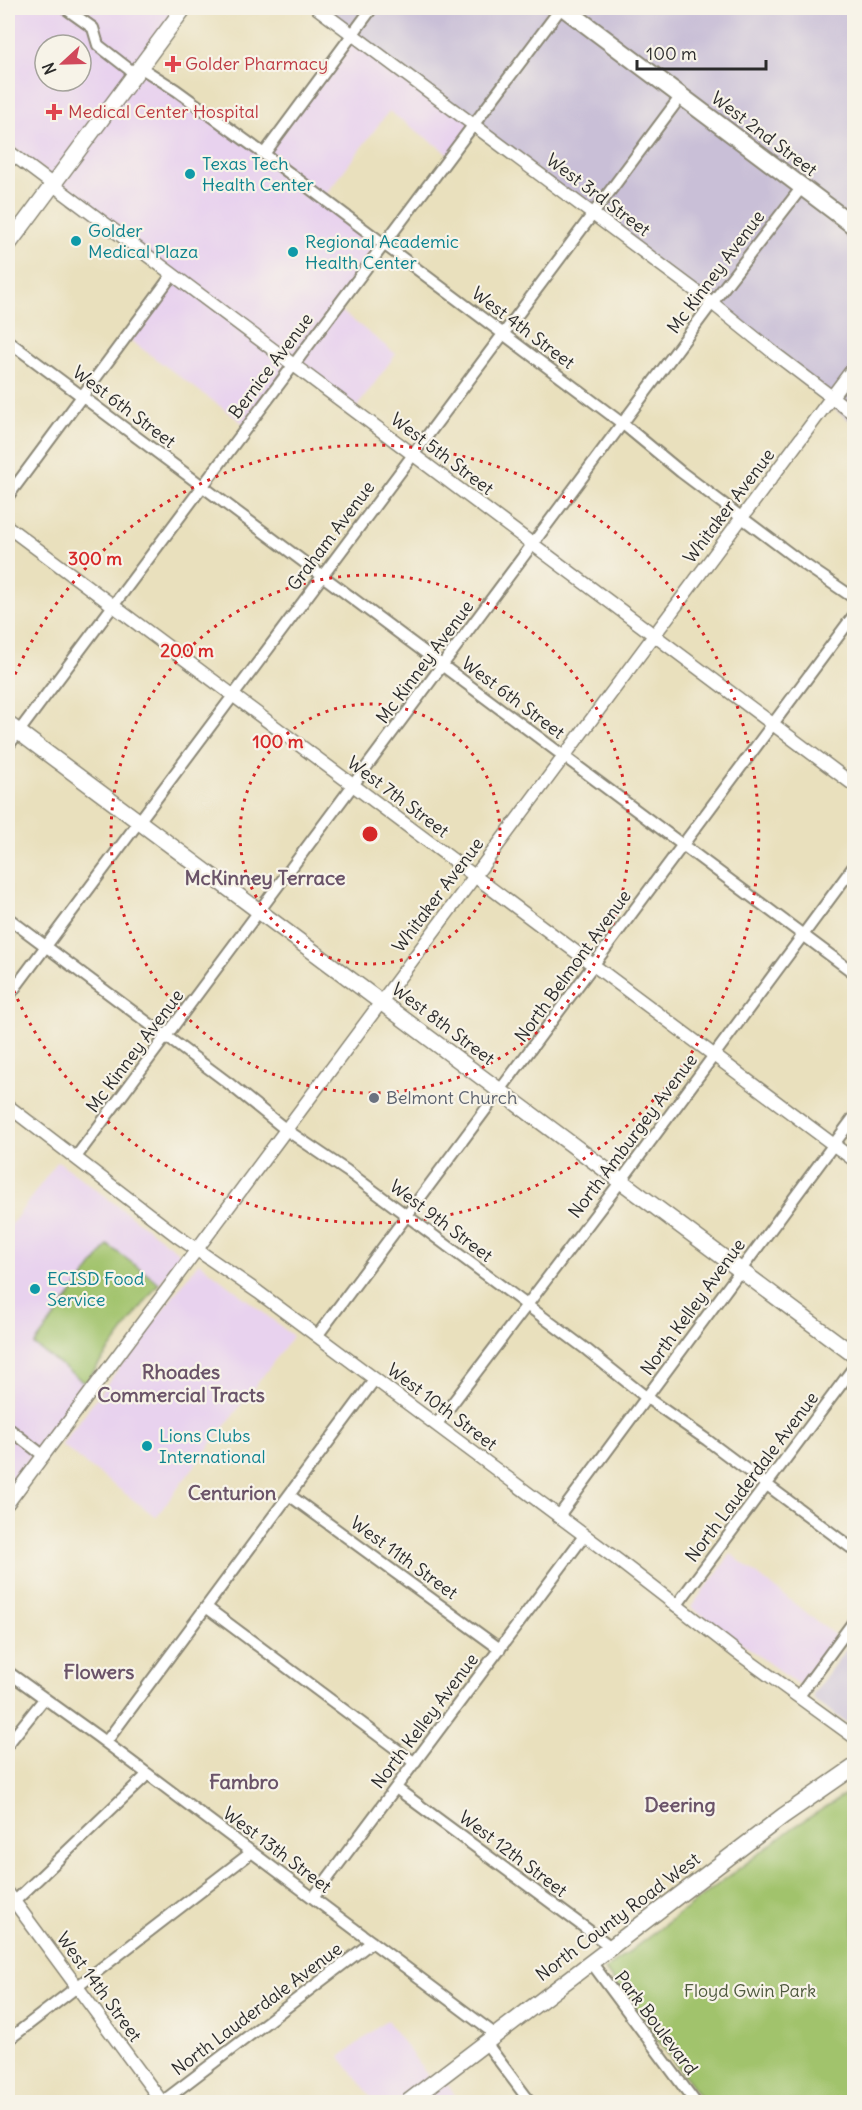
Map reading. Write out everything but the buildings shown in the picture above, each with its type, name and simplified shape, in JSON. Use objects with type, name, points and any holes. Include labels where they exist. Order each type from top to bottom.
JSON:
[{"type":"main road","points":[[8,245],[184,8]]},
{"type":"main road","name":"West 2nd Street","points":[[562,8],[855,226]]},
{"type":"main road","name":"West 8th Street","points":[[13,728],[855,1355]]},
{"type":"main road","name":"North County Road West","points":[[408,2103],[783,1816],[855,1767]]},
{"type":"street","name":"West 4th Street","points":[[65,8],[93,28],[98,45],[137,70],[176,90],[264,154],[623,424],[681,472],[801,562],[855,598]]},
{"type":"street","name":"West 3rd Street","points":[[317,8],[712,303],[855,414]]},
{"type":"street","points":[[264,154],[372,8]]},
{"type":"street","name":"Bernice Avenue","points":[[8,746],[13,728],[112,605],[562,8]]},
{"type":"street","name":"Graham Avenue","points":[[8,997],[681,96]]},
{"type":"street","name":"West 5th Street","points":[[8,151],[855,785]]},
{"type":"street","name":"Mc Kinney Avenue","points":[[76,1157],[712,303],[802,187]]},
{"type":"street","points":[[8,495],[172,275]]},
{"type":"street","name":"West 6th Street","points":[[8,340],[563,758],[855,973]]},
{"type":"street","name":"Whitaker Avenue","points":[[8,1503],[855,368]]},
{"type":"street","name":"West 7th Street","points":[[8,527],[473,877],[855,1160]]},
{"type":"street","name":"North Belmont Avenue","points":[[317,1336],[855,615]]},
{"type":"street","name":"North Amburgey Avenue","points":[[436,1425],[855,866]]},
{"type":"street","name":"West 9th Street","points":[[8,918],[166,1036],[285,1129],[406,1216],[647,1398],[855,1550]]},
{"type":"street","name":"West 10th Street","points":[[8,1106],[196,1249],[317,1336],[676,1606],[855,1737]]},
{"type":"street","name":"North Kelley Avenue","points":[[558,1517],[855,1117]]},
{"type":"street","name":"North Lauderdale Avenue","points":[[676,1606],[855,1367]]},
{"type":"street","points":[[106,1742],[375,1379]]},
{"type":"street","points":[[8,1428],[44,1456]]},
{"type":"street","name":"West 11th Street","points":[[289,1495],[500,1649]]},
{"type":"street","name":"North Kelley Avenue","points":[[313,1898],[584,1536]]},
{"type":"street","points":[[206,1607],[414,1763]]},
{"type":"street","points":[[799,1696],[855,1621]]},
{"type":"street","name":"West 13th Street","points":[[8,1672],[106,1742],[372,1942],[491,2039],[530,2103]]},
{"type":"street","points":[[8,1744],[44,1699]]},
{"type":"street","points":[[11,1898],[148,1774]]},
{"type":"street","name":"West 12th Street","points":[[396,1788],[611,1947]]},
{"type":"street","points":[[8,2040],[252,1852]]},
{"type":"street","name":"West 14th Street","points":[[11,1898],[162,2102]]},
{"type":"street","name":"North Lauderdale Avenue","points":[[162,2102],[372,1942]]},
{"type":"street","name":"Park Boulevard","points":[[591,1962],[695,2103]]},
{"type":"shaded area","name":"Medical Center Hospital","points":[[8,8],[179,8],[52,177],[8,143]]},
{"type":"shaded area","points":[[317,8],[854,8],[854,424],[817,396],[711,302]]},
{"type":"shaded area","points":[[352,34],[473,124],[450,155],[389,111],[323,198],[383,244],[336,307],[396,354],[354,411],[292,365],[247,426],[126,337],[172,275],[52,185],[141,65],[264,154]]},
{"type":"shaded area","points":[[58,1161],[180,1253],[8,1488],[8,1229]]},
{"type":"shaded area","points":[[199,1262],[293,1336],[156,1517],[61,1445]]},
{"type":"shaded area","points":[[731,1554],[837,1637],[799,1685],[691,1607]]},
{"type":"shaded area","points":[[854,1638],[854,1714],[847,1723],[814,1700],[813,1694]]},
{"type":"shaded area","points":[[387,2020],[433,2083],[442,2077],[460,2102],[375,2102],[340,2057]]},
{"type":"green space","points":[[108,1245],[159,1283],[85,1383],[34,1345]]},
{"type":"green space","name":"Floyd Gwin Park","points":[[854,1789],[854,2102],[704,2102],[605,1970],[794,1827]]},
{"type":"place","name":"Golder Pharmacy","points":[[173,64]]},
{"type":"place","name":"Medical Center Hospital","points":[[54,112]]},
{"type":"place","name":"Texas Tech Health Center","points":[[190,174]]},
{"type":"place","name":"Golder Medical Plaza","points":[[76,241]]},
{"type":"place","name":"Regional Academic Health Center","points":[[293,252]]},
{"type":"place","name":"Belmont Church","points":[[374,1098]]},
{"type":"place","name":"ECISD Food Service","points":[[35,1289]]},
{"type":"place","name":"Lions Clubs International","points":[[147,1446]]},
{"type":"district","name":"McKinney Terrace","points":[[265,878]]},
{"type":"district","name":"Rhoades Commercial Tracts","points":[[181,1384]]},
{"type":"district","name":"Centurion","points":[[232,1493]]},
{"type":"district","name":"Flowers","points":[[99,1672]]},
{"type":"district","name":"Fambro","points":[[244,1782]]},
{"type":"district","name":"Deering","points":[[680,1805]]}]
